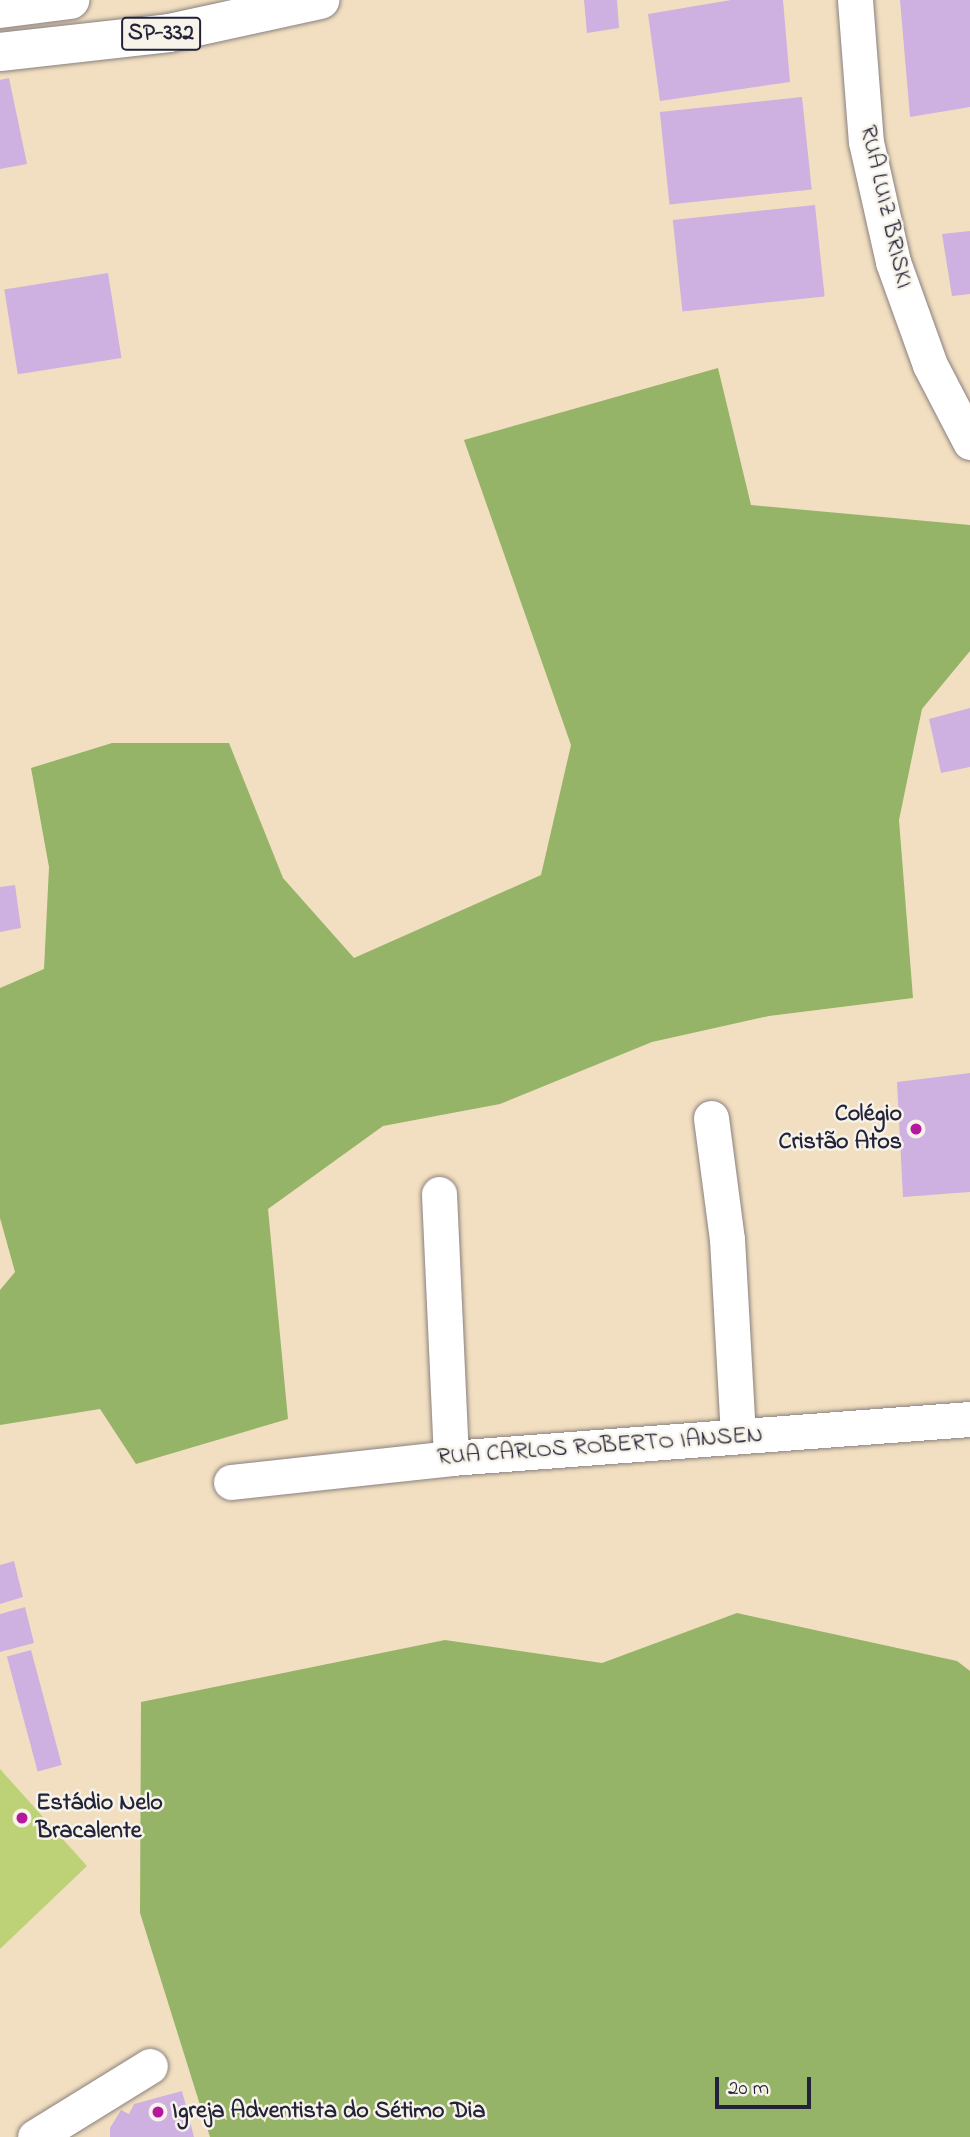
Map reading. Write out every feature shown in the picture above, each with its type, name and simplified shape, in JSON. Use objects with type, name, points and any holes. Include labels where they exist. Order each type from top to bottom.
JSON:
[{"type":"main road","points":[[0,9],[70,0]]},
{"type":"main road","name":"SP-332","points":[[0,52],[169,33],[320,0]]},
{"type":"street","name":"RUA LUIZ BRISKI","points":[[855,0],[866,142],[892,262],[930,365],[970,442]]},
{"type":"street","points":[[711,1118],[727,1239],[738,1436]]},
{"type":"street","points":[[439,1194],[451,1458]]},
{"type":"street","name":"RUA CARLOS ROBERTO IANSEN","points":[[230,1482],[451,1458],[970,1419]]},
{"type":"street","points":[[35,2137],[150,2066]]},
{"type":"green space","points":[[718,368],[751,505],[970,525],[970,651],[922,709],[899,820],[913,998],[769,1016],[652,1042],[500,1104],[383,1126],[268,1209],[288,1419],[136,1464],[100,1409],[0,1425],[0,1290],[15,1272],[0,1218],[0,988],[44,969],[49,867],[31,768],[112,743],[229,743],[283,878],[354,958],[541,875],[571,745],[464,440]]},
{"type":"green space","points":[[737,1613],[957,1661],[970,1671],[970,2137],[210,2137],[140,1913],[141,1702],[445,1640],[602,1663]]},
{"type":"green space","name":"Estádio Nelo Bracalente","points":[[0,1769],[87,1866],[0,1949]]},
{"type":"building","points":[[584,0],[617,0],[619,28],[587,33]]},
{"type":"building","points":[[731,0],[783,0],[790,82],[660,101],[648,14]]},
{"type":"building","points":[[900,0],[970,0],[970,107],[910,117]]},
{"type":"building","points":[[9,78],[27,164],[0,169],[0,80]]},
{"type":"building","points":[[802,97],[812,189],[670,204],[660,112]]},
{"type":"building","points":[[815,205],[825,296],[682,311],[673,220]]},
{"type":"building","points":[[970,231],[970,294],[952,296],[942,234]]},
{"type":"building","points":[[108,273],[121,358],[18,374],[4,289]]},
{"type":"building","points":[[970,708],[970,767],[941,773],[929,719]]},
{"type":"building","points":[[15,885],[21,928],[0,932],[0,887]]},
{"type":"building","points":[[970,1073],[970,1192],[903,1197],[897,1082]]},
{"type":"building","points":[[14,1561],[23,1597],[0,1604],[0,1565]]},
{"type":"building","points":[[25,1607],[34,1643],[0,1652],[0,1614]]},
{"type":"building","points":[[31,1650],[62,1765],[38,1771],[7,1656]]},
{"type":"building","name":"Igreja Adventista do Sétimo Dia","points":[[182,2091],[194,2137],[110,2137],[110,2128],[121,2110],[129,2114],[134,2104]]},
{"type":"place","name":"Colégio Cristão Atos","points":[[916,1129]]},
{"type":"place","name":"Estádio Nelo Bracalente","points":[[22,1818]]},
{"type":"place","name":"Igreja Adventista do Sétimo Dia","points":[[158,2112]]}]
